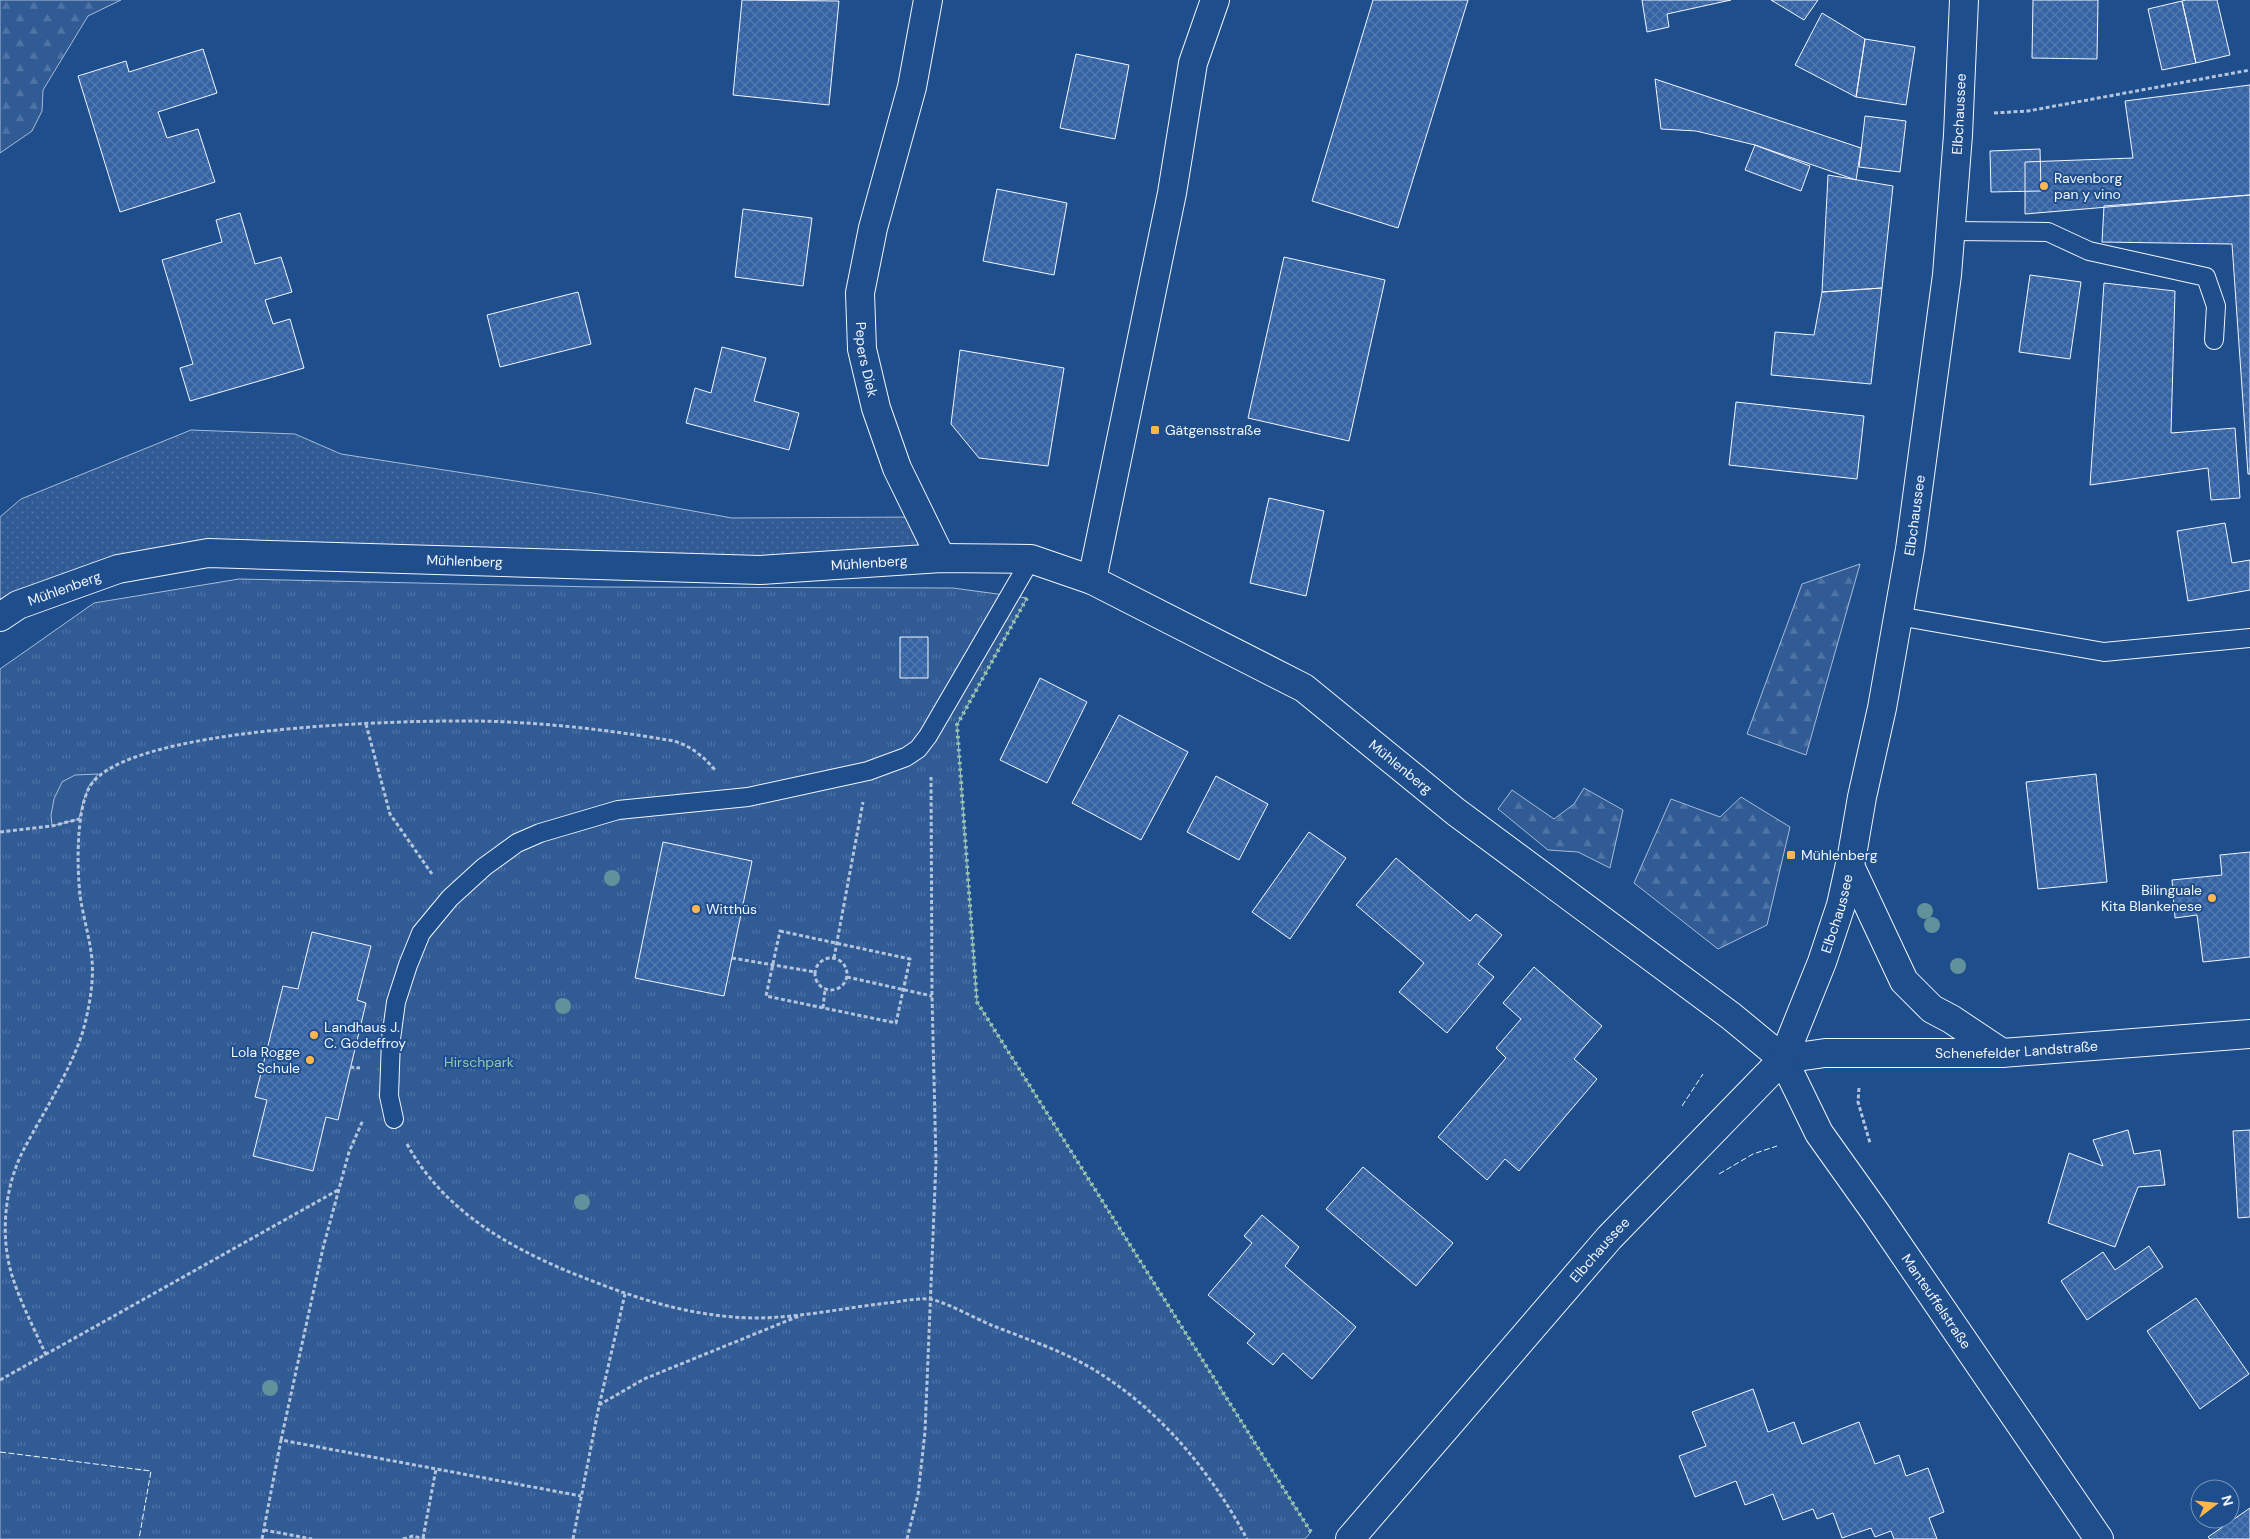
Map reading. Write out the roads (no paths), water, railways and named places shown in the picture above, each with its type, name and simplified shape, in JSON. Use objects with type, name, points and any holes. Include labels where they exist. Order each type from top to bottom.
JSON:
[{"type":"street","name":"Pepers Diek","points":[[928,0],[912,87],[873,228],[860,293],[862,349],[876,408],[897,468],[941,558]]},
{"type":"street","points":[[941,558],[1031,559],[1092,580],[1172,193],[1193,63],[1215,0]]},
{"type":"street","name":"Elbchaussee","points":[[1350,1539],[1609,1238],[1783,1059],[1822,962],[1841,905],[1850,866],[1862,797],[1882,708],[1910,549],[1947,275],[1958,135],[1964,0]]},
{"type":"street","name":"Mühlenberg","points":[[0,616],[18,605],[118,570],[208,553],[760,570],[941,558]]},
{"type":"street","name":"Mühlenberg","points":[[1092,580],[1304,688],[1456,812],[1698,992],[1783,1059]]},
{"type":"street","points":[[1850,866],[1904,981],[1932,1009],[2002,1053]]},
{"type":"street","name":"Schenefelder Landstraße","points":[[1783,1059],[1825,1053],[2002,1053],[2250,1034]]},
{"type":"street","name":"Manteuffelstraße","points":[[1783,1059],[1812,1122],[2099,1539]]},
{"type":"lane","points":[[1950,231],[2048,232],[2089,251],[2206,278],[2216,306],[2214,340]]},
{"type":"lane","points":[[394,1119],[389,1096],[389,1072],[396,1002],[408,965],[421,933],[450,898],[484,867],[517,843],[540,833],[618,810],[733,798],[868,771],[906,756],[918,749],[928,736],[1031,559]]},
{"type":"lane","points":[[1898,616],[2104,652],[2250,638]]},
{"type":"place","name":"Ravenborg pan y vino","points":[[2044,186]]},
{"type":"place","name":"Gätgensstraße","points":[[1155,430]]},
{"type":"place","name":"Mühlenberg","points":[[1791,855]]},
{"type":"place","name":"Bilinguale Kita Blankenese","points":[[2212,898]]},
{"type":"place","name":"Witthüs","points":[[696,909]]},
{"type":"place","name":"Landhaus J. C. Godeffroy","points":[[314,1035]]},
{"type":"place","name":"Lola Rogge Schule","points":[[310,1060]]},
{"type":"park label","name":"Hirschpark","points":[[479,1062]]}]
